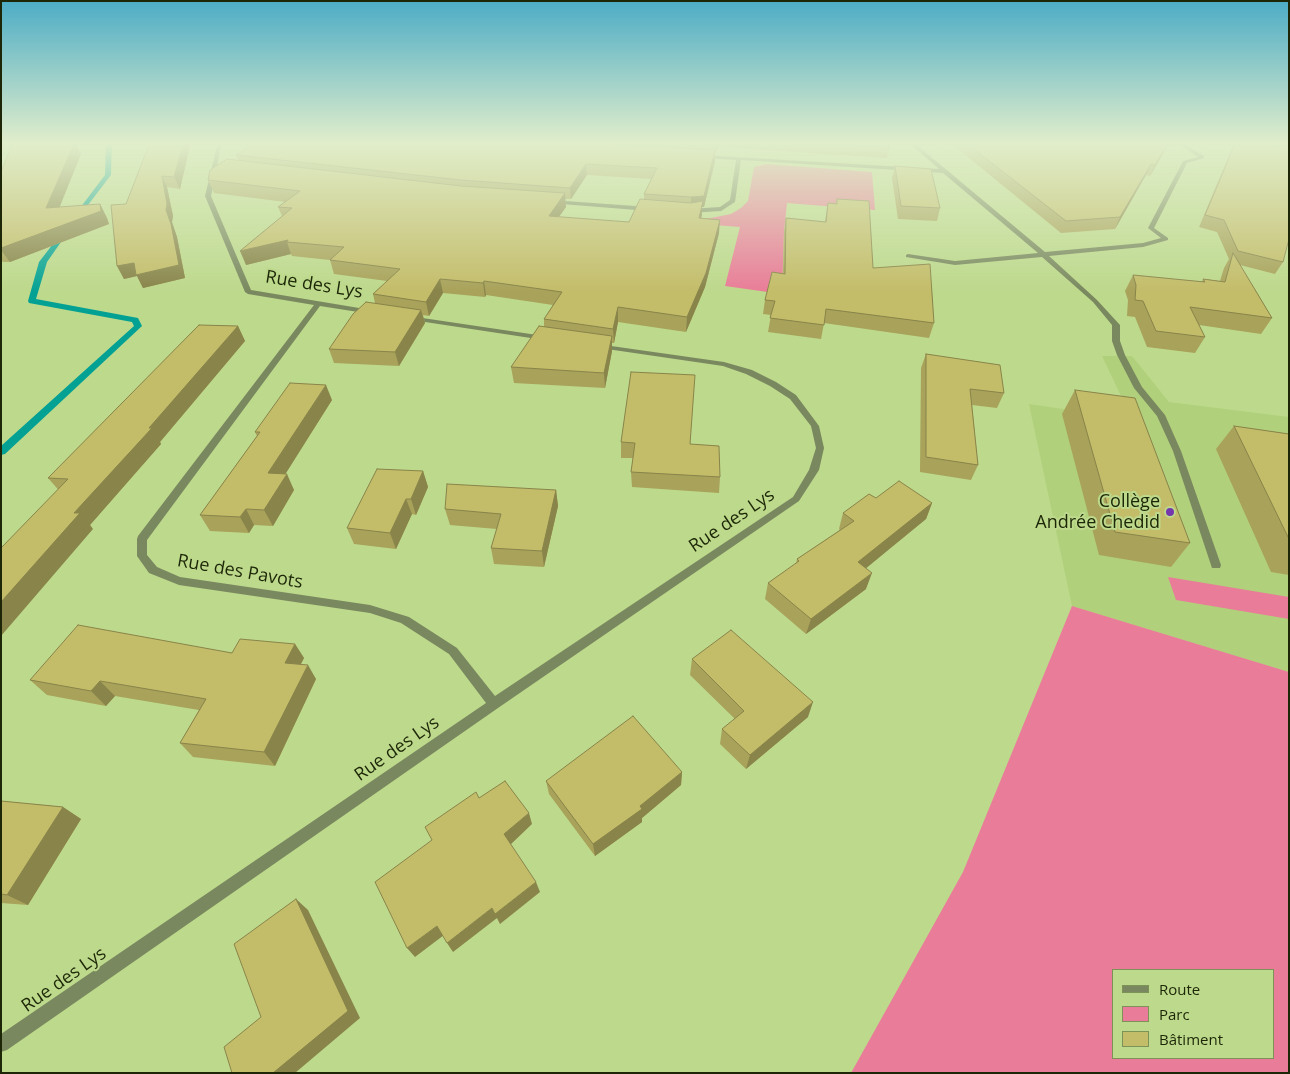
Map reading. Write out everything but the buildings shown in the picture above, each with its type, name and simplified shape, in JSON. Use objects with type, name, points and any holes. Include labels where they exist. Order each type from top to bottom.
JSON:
[{"type":"street","name":"Rue des Lys","points":[[210,192],[208,196],[248,292],[378,313]]},
{"type":"street","points":[[682,211],[721,209],[733,201],[734,192]]},
{"type":"street","points":[[969,192],[1095,301],[1116,325],[1116,340],[1121,355],[1138,388],[1161,415],[1178,451],[1216,565]]},
{"type":"street","points":[[908,256],[955,263],[1143,245],[1166,239],[1151,228],[1169,192]]},
{"type":"street","points":[[542,201],[652,209]]},
{"type":"street","name":"Rue des Pavots","points":[[318,304],[142,539],[142,556],[152,570],[179,582],[370,609],[405,620],[454,651],[494,704]]},
{"type":"street","points":[[397,316],[556,339]]},
{"type":"street","name":"Rue des Lys","points":[[1,1044],[796,498],[814,470],[820,448],[815,426],[793,398],[773,384],[749,372],[724,364],[585,344]]},
{"type":"shaded area","name":"Collège Andrée Chedid","points":[[1102,356],[1132,356],[1169,402],[1289,417],[1289,672],[1072,606],[1029,404],[1132,419]]},
{"type":"green space","points":[[750,192],[874,192],[875,210],[787,203],[782,294],[725,286],[740,227],[664,221],[711,218],[731,214],[748,201]]},
{"type":"green space","points":[[1168,577],[1289,597],[1289,619],[1176,600]]},
{"type":"green space","points":[[1072,606],[1289,672],[1289,1073],[851,1073],[963,872]]},
{"type":"waterway","points":[[76,217],[95,192]]},
{"type":"waterway","points":[[1,452],[138,326],[135,320],[32,301],[43,262],[65,232]]},
{"type":"place","name":"Collège Andrée Chedid","points":[[1170,512]]}]
